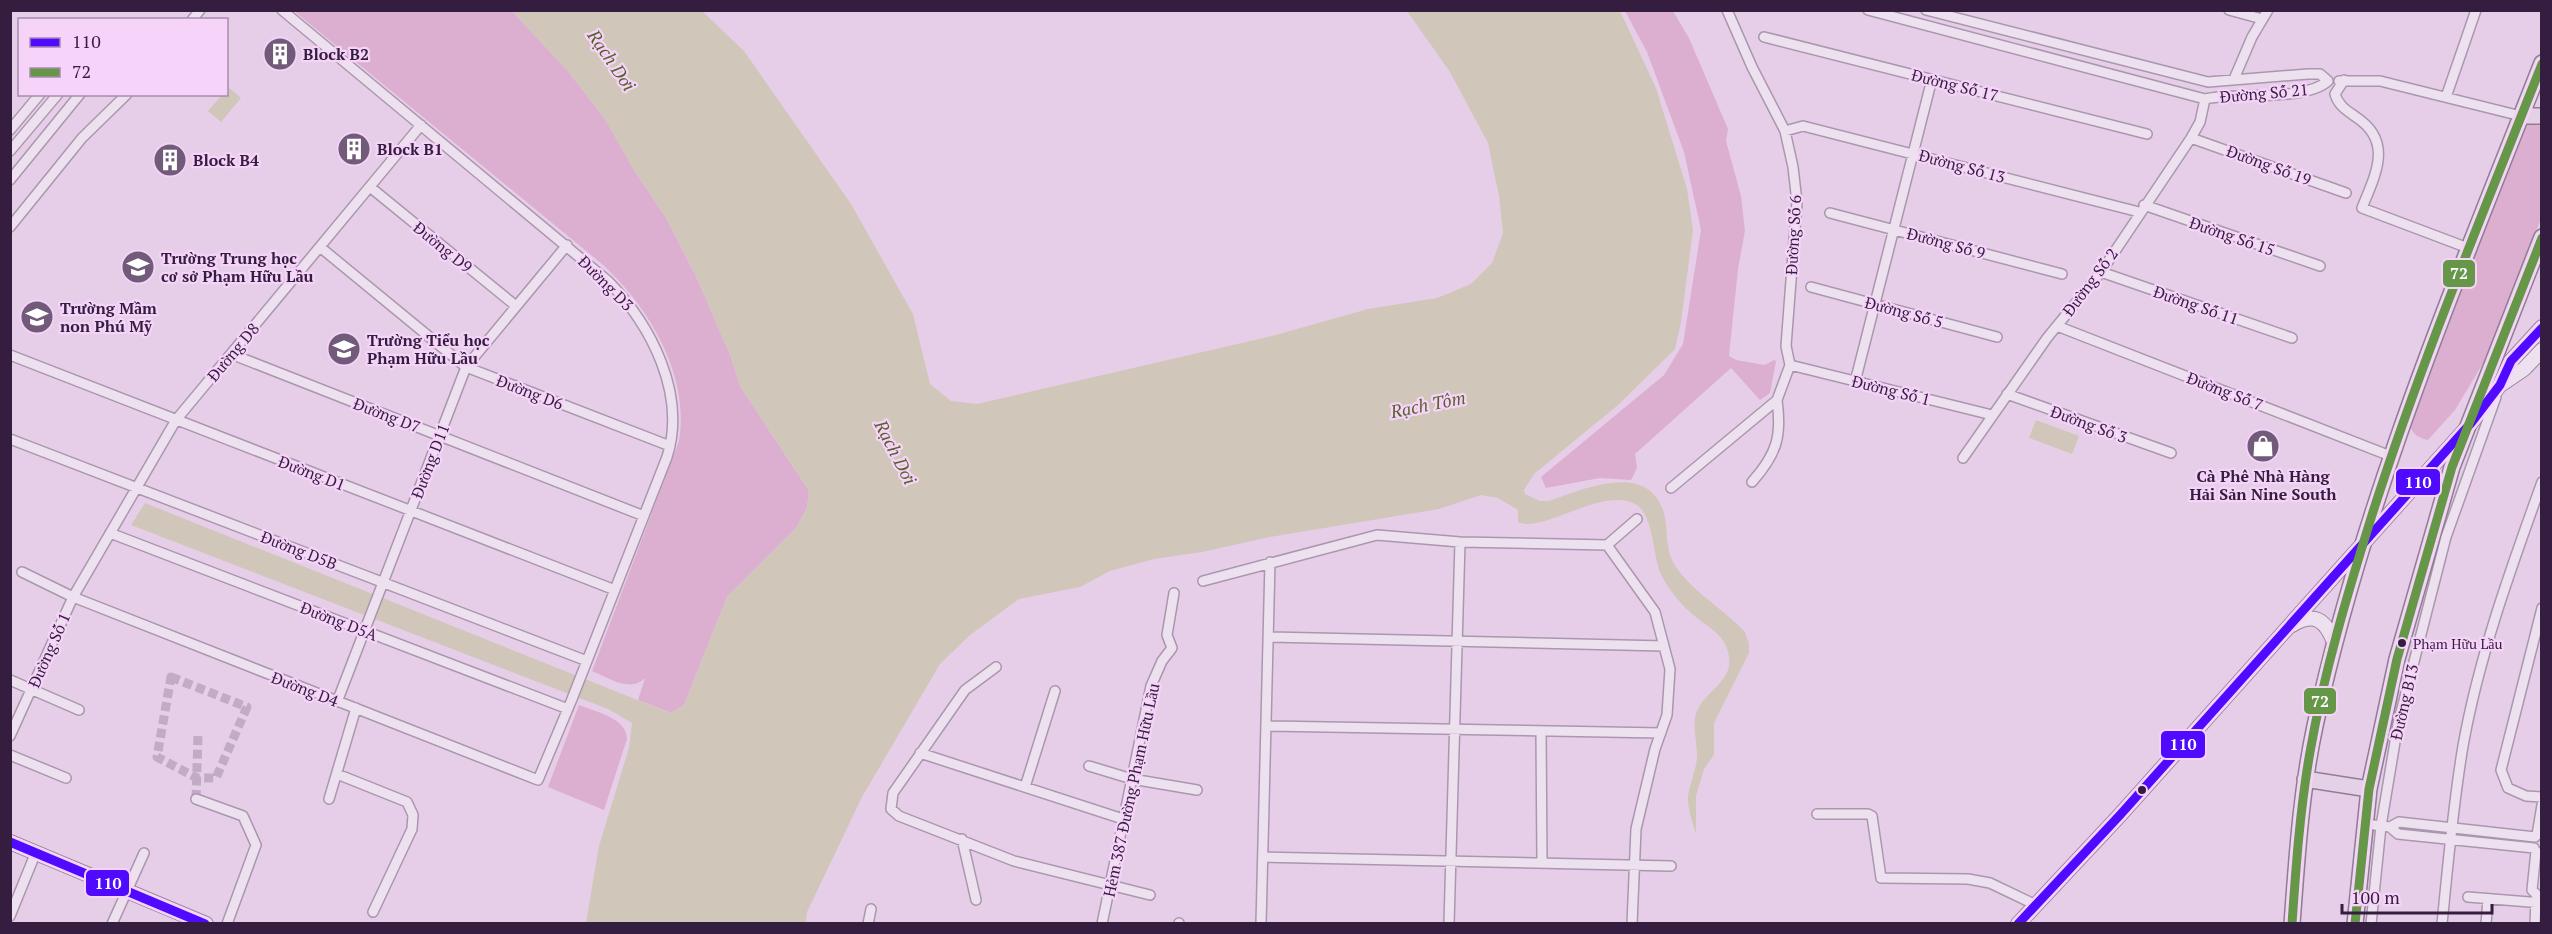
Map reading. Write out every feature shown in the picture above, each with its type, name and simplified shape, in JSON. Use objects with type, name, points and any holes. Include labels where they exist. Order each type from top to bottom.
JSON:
[{"type":"main road","points":[[2292,924],[2306,779],[2334,642],[2393,456],[2468,248],[2541,63]]},
{"type":"main road","points":[[2521,116],[2541,116]]},
{"type":"main road","points":[[2355,924],[2379,826],[2369,789],[2397,659],[2452,468],[2541,237]]},
{"type":"main road","points":[[2018,924],[2120,815],[2471,423],[2500,385],[2511,361],[2541,327]]},
{"type":"main road","points":[[2500,385],[2524,369],[2541,350]]},
{"type":"main road","points":[[2283,631],[2304,618],[2314,618],[2324,623],[2334,642]]},
{"type":"main road","points":[[2306,779],[2369,789]]},
{"type":"main road","points":[[10,842],[206,924]]},
{"type":"street","name":"Đường D3","points":[[282,10],[567,245],[619,292],[652,342],[667,381],[672,407],[673,427],[670,446],[570,704]]},
{"type":"street","name":"Đường Số 6","points":[[1727,10],[1752,67],[1785,131],[1797,202],[1786,346],[1790,365]]},
{"type":"street","name":"Đường Số 21","points":[[1868,10],[2205,99],[2217,96],[2268,95],[2320,88],[2328,81],[2320,74],[2308,74],[2208,82],[1950,13],[1926,10]]},
{"type":"street","points":[[2229,10],[2265,15],[2234,79]]},
{"type":"street","points":[[2445,98],[2476,10]]},
{"type":"street","name":"Đường Số 17","points":[[1764,37],[2147,134]]},
{"type":"street","points":[[1855,382],[1932,80]]},
{"type":"street","points":[[2344,80],[2335,94],[2337,102],[2364,122],[2374,136],[2380,154],[2362,208],[2468,248]]},
{"type":"street","points":[[2328,81],[2380,81],[2521,116]]},
{"type":"street","points":[[10,130],[38,96]]},
{"type":"street","points":[[24,163],[10,151],[56,96]]},
{"type":"street","points":[[10,180],[78,96]]},
{"type":"street","points":[[10,227],[82,138],[125,96]]},
{"type":"street","name":"Đường Số 2","points":[[1963,458],[2057,326],[2101,272],[2191,138],[2200,122],[2205,99]]},
{"type":"street","name":"Đường D8","points":[[72,597],[176,420],[421,125]]},
{"type":"street","name":"Đường Số 13","points":[[1785,131],[1803,126],[2142,209]]},
{"type":"street","name":"Đường Số 19","points":[[2191,138],[2346,193]]},
{"type":"street","name":"Đường D9","points":[[370,187],[516,306]]},
{"type":"street","name":"Đường Số 15","points":[[2142,209],[2320,266]]},
{"type":"street","name":"Đường Số 9","points":[[1830,213],[2062,274]]},
{"type":"street","name":"Đường D11","points":[[337,702],[466,367],[567,245]]},
{"type":"street","name":"Đường D6","points":[[320,247],[466,367],[670,446]]},
{"type":"street","name":"Đường Số 11","points":[[2101,272],[2292,338]]},
{"type":"street","name":"Đường Số 5","points":[[1811,287],[1997,337]]},
{"type":"street","name":"Đường Số 7","points":[[2057,326],[2393,456]]},
{"type":"street","name":"Đường D7","points":[[231,354],[644,516]]},
{"type":"street","name":"Đường D1","points":[[10,355],[615,590]]},
{"type":"street","points":[[1752,482],[1767,466],[1776,446],[1780,426],[1777,400],[1790,365]]},
{"type":"street","name":"Đường Số 1","points":[[1790,365],[1992,415]]},
{"type":"street","name":"Đường B13","points":[[2371,924],[2379,826],[2398,724],[2446,537],[2500,385]]},
{"type":"street","name":"Đường Số 3","points":[[2007,394],[2171,453]]},
{"type":"street","points":[[1671,488],[1777,400]]},
{"type":"street","name":"Đường D5B","points":[[10,439],[585,666]]},
{"type":"street","points":[[2442,924],[2464,745],[2503,595],[2541,482]]},
{"type":"street","points":[[1203,581],[1377,535],[1460,542],[1607,545],[1637,519]]},
{"type":"street","name":"Đường D5A","points":[[110,533],[364,630],[570,704]]},
{"type":"street","points":[[1449,924],[1460,542]]},
{"type":"street","points":[[1607,545],[1655,612],[1665,646],[1670,678],[1667,715],[1655,749],[1636,830],[1632,924]]},
{"type":"street","points":[[1261,924],[1270,562]]},
{"type":"street","name":"Đường D4","points":[[22,572],[72,597],[538,780],[570,704]]},
{"type":"street","name":"Hẻm 387 Đường Phạm Hữu Lầu","points":[[1102,924],[1151,686],[1162,661],[1172,648],[1167,634],[1174,592]]},
{"type":"street","name":"Đường Số 1","points":[[10,736],[72,597]]},
{"type":"street","points":[[2541,608],[2501,770],[2508,788],[2526,796],[2541,797]]},
{"type":"street","points":[[1268,637],[1665,646]]},
{"type":"street","points":[[996,667],[965,690],[893,794],[891,808],[899,816],[1014,861],[1150,895]]},
{"type":"street","points":[[10,680],[79,710]]},
{"type":"street","points":[[1025,787],[1055,691]]},
{"type":"street","points":[[329,799],[356,708]]},
{"type":"street","points":[[1266,726],[1661,733]]},
{"type":"street","points":[[1541,731],[1542,862]]},
{"type":"street","points":[[920,753],[1123,819]]},
{"type":"street","points":[[10,755],[66,778]]},
{"type":"street","points":[[1089,766],[1132,779],[1197,790]]},
{"type":"street","points":[[337,774],[407,802],[413,815],[412,829],[374,912]]},
{"type":"street","points":[[196,799],[243,816],[256,845],[227,924]]},
{"type":"street","points":[[2538,900],[2532,891],[2537,851],[2532,842],[2538,835],[2541,805]]},
{"type":"street","points":[[1817,814],[1868,814],[1872,816],[1881,878],[1968,879],[1990,883],[2036,905]]},
{"type":"street","points":[[2379,826],[2399,822],[2538,835]]},
{"type":"street","points":[[2379,826],[2398,834],[2537,851]]},
{"type":"street","points":[[962,839],[976,900]]},
{"type":"street","points":[[12,910],[36,852]]},
{"type":"street","points":[[112,924],[144,853]]},
{"type":"street","points":[[1263,857],[1671,866]]},
{"type":"street","points":[[2535,924],[2541,886]]},
{"type":"street","points":[[2468,897],[2538,900]]},
{"type":"street","points":[[2486,924],[2488,898]]},
{"type":"street","points":[[868,924],[871,909]]},
{"type":"shaded area","points":[[294,11],[512,11],[567,70],[605,119],[634,170],[666,218],[696,276],[731,357],[740,386],[809,491],[807,508],[796,528],[727,597],[684,705],[671,713],[638,700],[645,678],[633,684],[626,684],[592,671],[679,441],[681,416],[672,367],[650,321],[619,281],[602,264]]},
{"type":"shaded area","points":[[1625,11],[1673,11],[1689,38],[1728,129],[1726,141],[1741,196],[1745,231],[1738,269],[1729,356],[1736,360],[1765,365],[1776,361],[1770,393],[1760,400],[1731,368],[1635,454],[1637,468],[1631,480],[1600,478],[1546,488],[1541,477],[1664,375],[1683,344],[1701,230],[1684,152],[1647,52]]},
{"type":"shaded area","points":[[2541,121],[2541,219],[2485,360],[2455,410],[2428,440],[2422,438],[2415,434],[2410,426],[2522,124]]},
{"type":"shaded area","points":[[579,705],[616,721],[626,732],[627,739],[604,810],[548,787]]},
{"type":"water","points":[[512,11],[702,11],[744,51],[851,204],[913,314],[930,384],[951,401],[977,404],[1272,336],[1368,309],[1437,298],[1471,284],[1492,263],[1503,233],[1499,196],[1488,143],[1450,72],[1407,11],[1620,11],[1656,88],[1687,189],[1693,230],[1681,322],[1675,349],[1618,405],[1534,474],[1524,490],[1525,494],[1540,501],[1549,501],[1579,490],[1614,483],[1630,483],[1644,487],[1656,497],[1664,513],[1669,550],[1679,571],[1745,632],[1749,653],[1714,723],[1714,755],[1704,769],[1696,796],[1696,833],[1689,811],[1688,798],[1697,758],[1695,720],[1702,702],[1725,677],[1729,661],[1728,652],[1718,634],[1696,618],[1667,585],[1658,566],[1646,516],[1635,504],[1622,500],[1606,501],[1542,522],[1529,524],[1518,522],[1518,510],[1498,498],[1481,495],[1439,509],[1154,559],[1110,571],[1080,587],[1019,599],[970,635],[940,664],[862,797],[807,912],[806,923],[586,923],[599,846],[629,748],[632,723],[608,709],[131,525],[145,503],[670,713],[684,705],[727,597],[796,528],[807,508],[809,491],[740,386],[731,357],[696,276],[666,218],[634,170],[605,119],[567,70]]},
{"type":"water","points":[[228,87],[241,98],[221,122],[208,111],[221,96],[228,96]]},
{"type":"water","points":[[2036,420],[2079,436],[2072,454],[2029,438]]},
{"type":"tunnel","points":[[171,677],[247,707],[216,778],[197,778],[157,757],[171,677]]},
{"type":"tunnel","points":[[196,799],[198,736]]},
{"type":"transit line","name":"72","points":[[2292,924],[2301,816],[2310,752],[2329,662],[2346,603],[2372,515],[2411,401],[2542,64]]},
{"type":"transit line","name":"72","points":[[2355,924],[2369,789],[2397,659],[2452,467],[2542,238]]},
{"type":"transit line","name":"110","points":[[2018,924],[2120,815],[2471,423],[2500,385],[2511,361],[2542,328]]},
{"type":"transit line","name":"110","points":[[10,842],[205,924]]},
{"type":"place","name":"Block B2","points":[[280,54]]},
{"type":"place","name":"Block B1","points":[[354,149]]},
{"type":"place","name":"Block B4","points":[[170,160]]},
{"type":"place","name":"Trường Trung học cơ sở Phạm Hữu Lầu","points":[[138,267]]},
{"type":"place","name":"Trường Mầm non Phú Mỹ","points":[[37,317]]},
{"type":"place","name":"Trường Tiểu học Phạm Hữu Lầu","points":[[344,349]]},
{"type":"place","name":"Cà Phê Nhà Hàng Hải Sản Nine South","points":[[2263,446]]},
{"type":"place","name":"Phạm Hữu Lầu","points":[[2402,643]]},
{"type":"water label","name":"Rạch Dơi","points":[[612,60]]},
{"type":"water label","name":"Rạch Tôm","points":[[1428,404]]},
{"type":"water label","name":"Rạch Dơi","points":[[896,452]]}]
